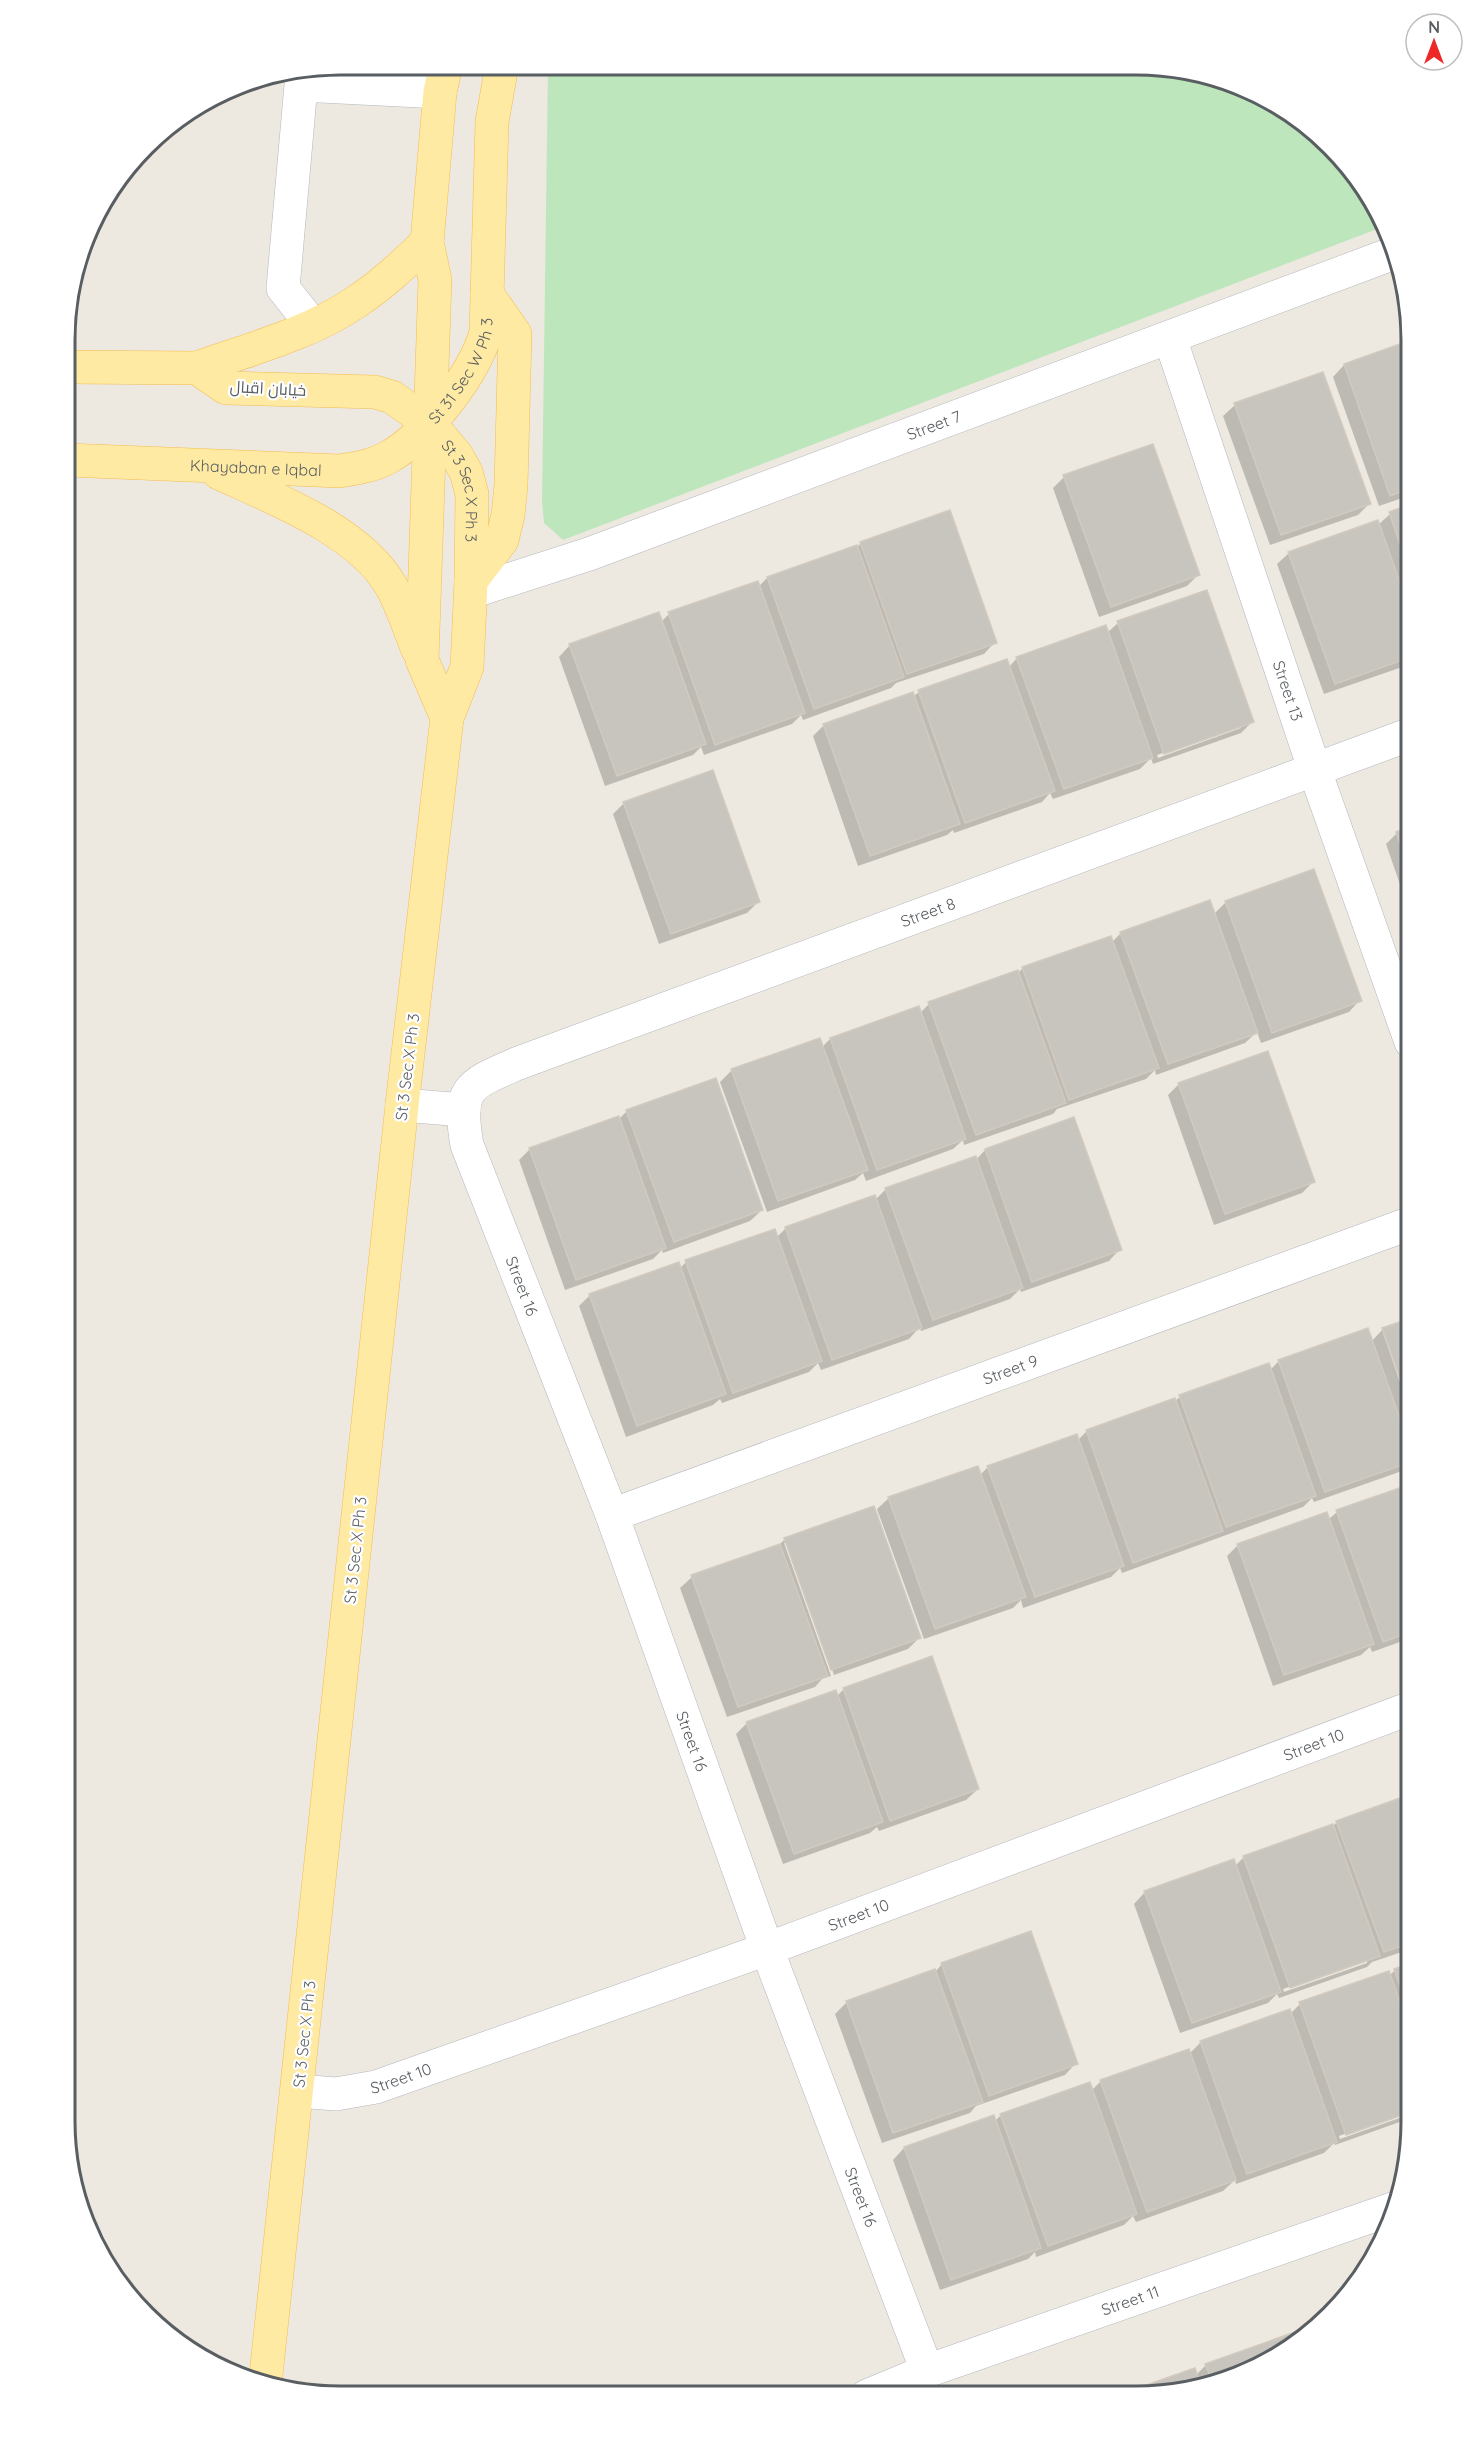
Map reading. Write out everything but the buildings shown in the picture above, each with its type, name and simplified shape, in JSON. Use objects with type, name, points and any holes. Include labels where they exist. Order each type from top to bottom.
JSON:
[{"type":"main road","name":"St 31 Sec W Ph 3","points":[[430,424],[479,353],[486,332],[492,123],[500,75]]},
{"type":"main road","name":"St 31 Sec W Ph 3","points":[[430,424],[435,280],[427,242],[431,78]]},
{"type":"main road","points":[[75,367],[197,368],[313,326],[355,303],[389,278],[427,242]]},
{"type":"main road","points":[[471,587],[502,540],[508,515],[511,485],[515,334],[487,294]]},
{"type":"main road","name":"خیابان اقبال","points":[[197,368],[226,388],[375,392],[392,397],[430,424]]},
{"type":"main road","name":"Khayaban e Iqbal","points":[[75,460],[340,471],[365,467],[390,456],[430,424]]},
{"type":"main road","name":"St 3 Sec X Ph 3","points":[[266,2375],[402,1105],[447,718],[467,667],[472,494],[466,471],[457,456],[430,424]]},
{"type":"main road","name":"St 3 Sec X Ph 3","points":[[430,424],[422,660],[447,718]]},
{"type":"main road","points":[[201,465],[295,508],[356,546],[391,585],[422,660]]},
{"type":"street","points":[[313,326],[282,288],[295,80],[431,78]]},
{"type":"street","name":"Street 7","points":[[471,587],[589,554],[1387,256]]},
{"type":"street","name":"Street 13","points":[[1170,338],[1315,771],[1401,1014]]},
{"type":"street","name":"Street 8","points":[[464,1110],[467,1094],[475,1083],[516,1064],[1401,738]]},
{"type":"street","points":[[402,1105],[464,1110]]},
{"type":"street","name":"Street 16","points":[[464,1110],[467,1145],[612,1515],[767,1949],[927,2371]]},
{"type":"street","name":"Street 9","points":[[612,1515],[1401,1227]]},
{"type":"street","name":"Street 10","points":[[298,2091],[336,2094],[376,2087],[767,1949],[1401,1712]]},
{"type":"street","name":"Street 11","points":[[891,2386],[927,2371],[1385,2212]]},
{"type":"green space","points":[[548,75],[1136,75],[1188,80],[1221,89],[1253,102],[1283,120],[1311,141],[1346,179],[1377,229],[563,540],[544,523],[542,501]]}]
